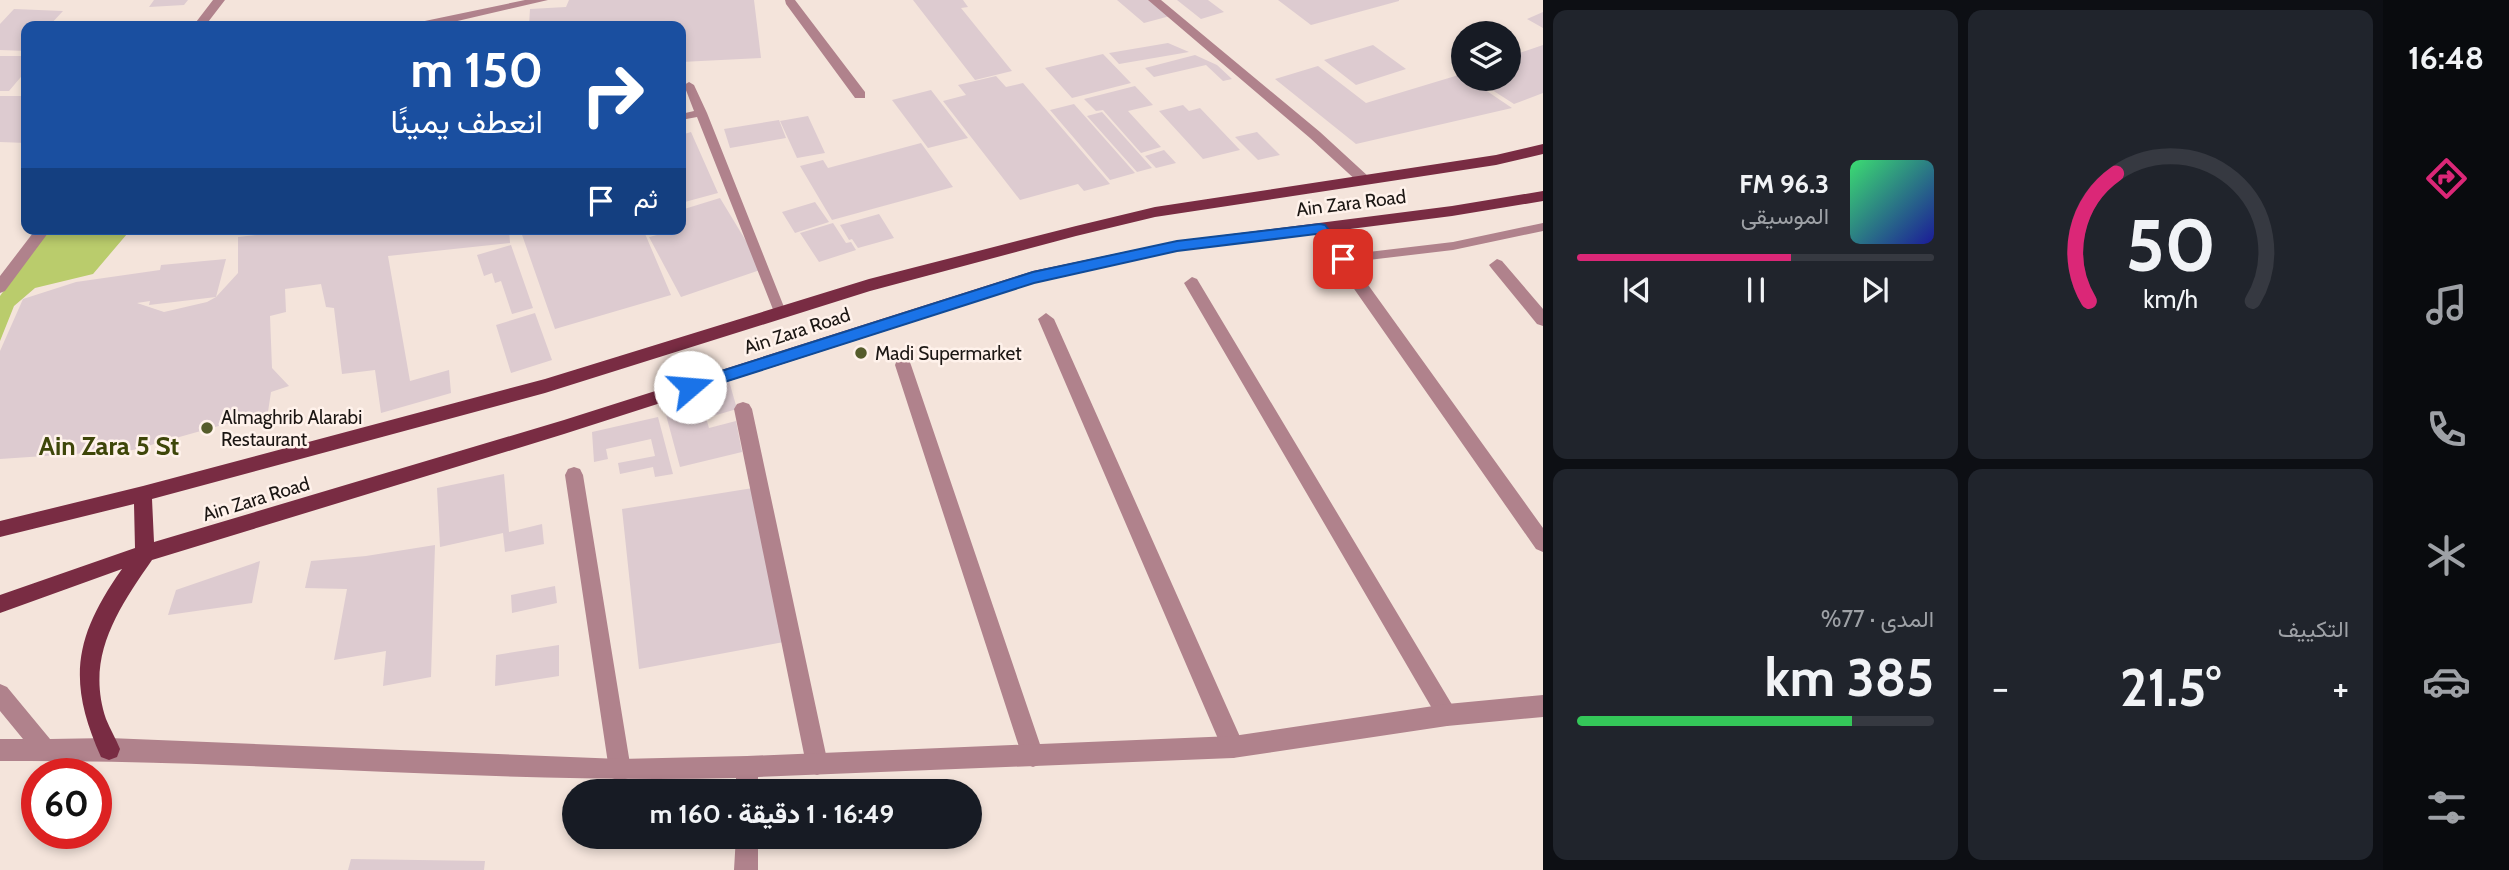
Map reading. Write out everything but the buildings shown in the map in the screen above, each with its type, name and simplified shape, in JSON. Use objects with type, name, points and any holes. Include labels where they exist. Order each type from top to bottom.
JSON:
[{"type":"main road","name":"Ain Zara Road","points":[[0,529],[143,494],[545,386],[869,285],[1155,212],[1496,160],[1543,149]]},
{"type":"main road","name":"Ain Zara Road","points":[[0,604],[88,571],[564,427],[1033,278],[1177,246],[1464,210],[1543,196]]},
{"type":"main road","points":[[109,749],[93,716],[89,697],[89,668],[107,608],[145,555],[143,494]]},
{"type":"street","points":[[203,21],[219,0]]},
{"type":"street","points":[[443,21],[542,0]]},
{"type":"street","points":[[788,1],[805,0]]},
{"type":"street","points":[[1154,0],[1364,180]]},
{"type":"street","points":[[788,1],[860,95]]},
{"type":"street","points":[[1320,229],[1543,543]]},
{"type":"street","points":[[0,287],[39,235]]},
{"type":"street","points":[[1497,265],[1543,320]]},
{"type":"street","points":[[1192,283],[1447,715]]},
{"type":"street","points":[[1046,319],[1233,747]]},
{"type":"street","points":[[903,365],[1033,755]]},
{"type":"street","points":[[743,409],[817,764]]},
{"type":"street","points":[[574,475],[620,770]]},
{"type":"street","points":[[0,694],[44,748]]},
{"type":"street","points":[[0,750],[109,749],[620,770],[747,767],[1233,747],[1447,715],[1543,706]]},
{"type":"street","points":[[747,767],[747,779]]},
{"type":"street","points":[[746,870],[747,849]]},
{"type":"lane","points":[[689,85],[780,312]]},
{"type":"lane","points":[[686,116],[702,113]]},
{"type":"lane","points":[[1343,259],[1452,246],[1543,227]]},
{"type":"green space","points":[[44,235],[126,235],[93,274],[35,288],[14,306],[0,341],[0,296]]},
{"type":"place","name":"Madi Supermarket","points":[[861,353]]},
{"type":"place","name":"Almaghrib Alarabi Restaurant","points":[[207,428]]},
{"type":"district","name":"Ain Zara 5 St","points":[[109,446]]},
{"type":"route","points":[[690,387],[1033,278],[1129,255],[1177,246],[1320,229],[1343,259]]}]
